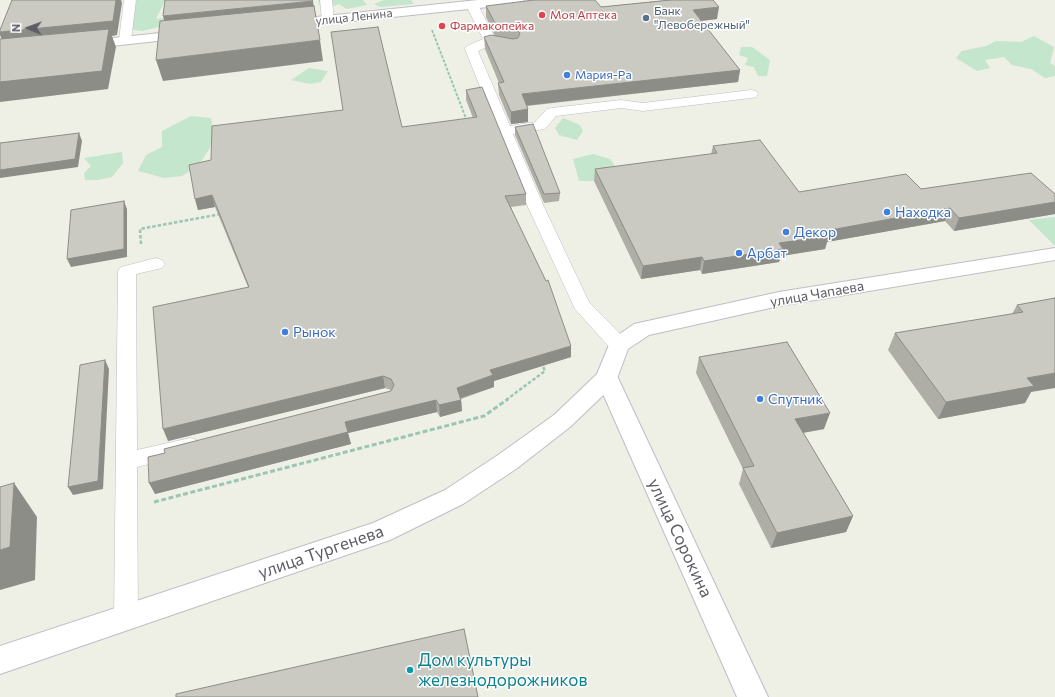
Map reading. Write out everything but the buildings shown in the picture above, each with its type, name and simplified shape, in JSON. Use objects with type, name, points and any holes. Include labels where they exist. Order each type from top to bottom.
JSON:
[{"type":"street","name":"улица Ленина","points":[[274,25],[434,9],[462,4],[517,0]]},
{"type":"street","points":[[70,46],[203,32]]},
{"type":"street","name":"улица Чапаева","points":[[619,345],[642,329],[779,300],[1055,254]]},
{"type":"street","points":[[607,378],[619,345]]},
{"type":"street","name":"улица Тургенева","points":[[0,660],[126,618],[329,542],[381,532],[454,497],[507,462],[562,421],[607,378]]},
{"type":"street","name":"улица Сорокина","points":[[607,378],[753,697]]},
{"type":"lane","points":[[125,40],[130,0]]},
{"type":"lane","points":[[326,0],[328,20]]},
{"type":"lane","points":[[462,4],[490,41]]},
{"type":"lane","points":[[513,46],[490,41],[471,49],[536,207],[581,305],[619,345]]},
{"type":"lane","points":[[504,131],[540,126],[552,112],[621,104],[643,107],[751,94]]},
{"type":"lane","points":[[126,618],[127,270],[149,266]]},
{"type":"lane","points":[[127,462],[211,440]]},
{"type":"path","points":[[434,9],[427,20],[467,121]]},
{"type":"path","points":[[149,266],[140,229],[223,213]]},
{"type":"path","points":[[127,509],[484,416],[545,370],[539,356]]},
{"type":"green space","points":[[138,0],[165,0],[156,19],[171,17],[163,26],[142,31],[128,29],[126,5]]},
{"type":"green space","points":[[318,0],[363,0],[367,5],[347,9],[339,4],[330,8],[320,7]]},
{"type":"green space","points":[[384,0],[411,0],[414,4],[380,7],[374,4]]},
{"type":"green space","points":[[1034,36],[1054,47],[1050,63],[1055,66],[1055,76],[1045,78],[1031,69],[1012,65],[1004,57],[985,60],[990,68],[977,71],[956,58],[962,51],[986,46],[996,41],[1021,42]]},
{"type":"green space","points":[[741,47],[752,47],[770,60],[767,76],[758,76],[754,67],[745,65],[748,58],[739,55]]},
{"type":"green space","points":[[309,68],[328,71],[321,82],[310,84],[291,80]]},
{"type":"green space","points":[[191,116],[211,118],[213,129],[210,148],[198,166],[182,176],[164,178],[138,171],[146,155],[162,147],[162,131]]},
{"type":"green space","points":[[563,118],[580,125],[583,131],[577,140],[559,135],[555,128]]},
{"type":"green space","points":[[122,152],[123,163],[112,177],[98,180],[85,180],[84,173],[91,166],[84,158]]},
{"type":"green space","points":[[593,154],[610,159],[619,172],[607,181],[579,181],[573,159]]},
{"type":"green space","points":[[1055,217],[1055,246],[1029,220]]},
{"type":"place","name":"Моя Аптека","points":[[542,15]]},
{"type":"place","name":"Банк \"Левобережный\"","points":[[646,18]]},
{"type":"place","name":"Фармакопейка","points":[[442,26]]},
{"type":"place","name":"Мария-Ра","points":[[567,75]]},
{"type":"place","name":"Находка","points":[[887,212]]},
{"type":"place","name":"Декор","points":[[786,232]]},
{"type":"place","name":"Арбат","points":[[739,253]]},
{"type":"place","name":"Рынок","points":[[285,332]]},
{"type":"place","name":"Спутник","points":[[760,399]]},
{"type":"place","name":"Дом культуры железнодорожников","points":[[410,670]]}]
